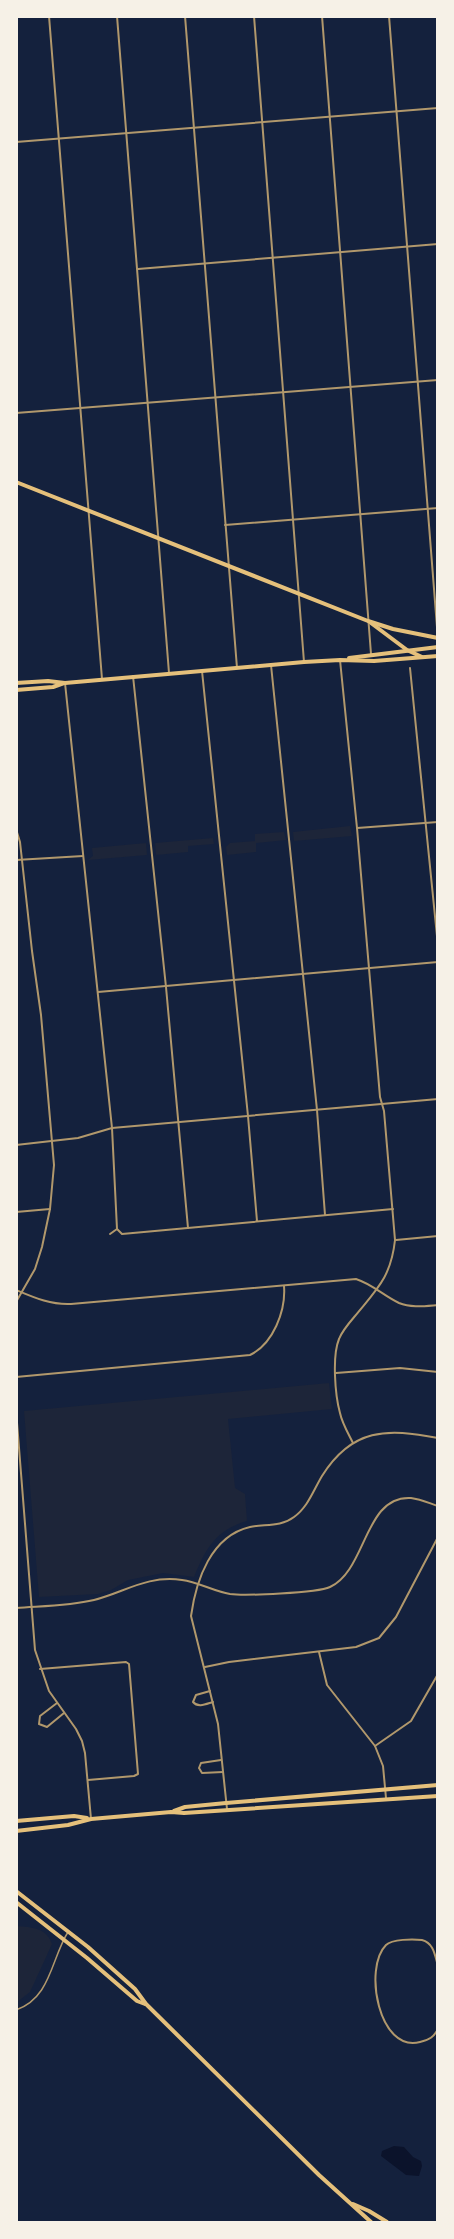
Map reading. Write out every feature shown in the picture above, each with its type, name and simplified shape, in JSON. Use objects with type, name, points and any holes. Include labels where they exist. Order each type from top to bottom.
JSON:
[{"type":"main road","points":[[16,482],[368,621],[393,629],[438,638]]},
{"type":"main road","points":[[368,621],[407,650],[424,657]]},
{"type":"main road","points":[[340,660],[371,654],[438,647]]},
{"type":"main road","points":[[16,690],[102,679],[304,662],[374,661],[438,656]]},
{"type":"main road","points":[[16,682],[65,683]]},
{"type":"main road","points":[[171,1812],[185,1807],[438,1785]]},
{"type":"main road","points":[[16,1831],[68,1825],[91,1819],[171,1812],[438,1796]]},
{"type":"main road","points":[[16,1821],[74,1816],[91,1819]]},
{"type":"main road","points":[[16,1891],[68,1931],[135,1989],[146,2004],[318,2174],[371,2223]]},
{"type":"main road","points":[[16,1902],[137,2001],[146,2004]]},
{"type":"main road","points":[[353,2204],[387,2223]]},
{"type":"street","points":[[49,16],[102,679]]},
{"type":"street","points":[[117,16],[170,673]]},
{"type":"street","points":[[185,16],[237,668]]},
{"type":"street","points":[[254,16],[304,662]]},
{"type":"street","points":[[322,16],[371,654]]},
{"type":"street","points":[[389,16],[437,627]]},
{"type":"street","points":[[16,142],[438,108]]},
{"type":"street","points":[[138,268],[438,244]]},
{"type":"street","points":[[16,413],[438,380]]},
{"type":"street","points":[[225,525],[438,508]]},
{"type":"street","points":[[340,660],[395,1240],[391,1267],[339,1338],[336,1349],[340,1416],[352,1443]]},
{"type":"street","points":[[271,665],[326,1215]]},
{"type":"street","points":[[410,668],[438,946]]},
{"type":"street","points":[[202,671],[257,1221]]},
{"type":"street","points":[[134,676],[188,1228]]},
{"type":"street","points":[[65,683],[112,1128],[117,1229],[122,1234],[393,1209]]},
{"type":"street","points":[[357,828],[438,822]]},
{"type":"street","points":[[16,829],[22,860],[41,1015],[54,1142],[50,1209],[39,1258],[16,1302]]},
{"type":"street","points":[[16,860],[83,856]]},
{"type":"street","points":[[98,992],[438,962]]},
{"type":"street","points":[[16,1145],[78,1138],[112,1128],[438,1099]]},
{"type":"street","points":[[16,1212],[50,1209]]},
{"type":"street","points":[[110,1234],[117,1229]]},
{"type":"street","points":[[395,1240],[438,1236]]},
{"type":"street","points":[[16,1290],[43,1301],[65,1305],[356,1279],[400,1303],[412,1306],[438,1305]]},
{"type":"street","points":[[16,1377],[250,1355],[260,1350],[270,1337],[285,1298],[284,1286]]},
{"type":"street","points":[[336,1373],[400,1368],[438,1372]]},
{"type":"street","points":[[16,1410],[35,1650],[49,1691],[82,1741],[91,1819]]},
{"type":"street","points":[[227,1810],[213,1702],[192,1616],[199,1585],[212,1553],[222,1540],[232,1533],[250,1527],[277,1524],[296,1516],[305,1507],[335,1458],[352,1443],[382,1432],[438,1438]]},
{"type":"street","points":[[16,1608],[90,1601],[142,1582],[183,1580],[230,1594],[249,1595],[329,1588],[349,1570],[380,1511],[390,1502],[412,1498],[438,1506]]},
{"type":"street","points":[[204,1667],[356,1647],[379,1638],[396,1617],[438,1537]]},
{"type":"street","points":[[319,1652],[327,1684],[375,1746],[383,1766],[386,1799]]},
{"type":"street","points":[[40,1669],[126,1662],[129,1664],[138,1774],[88,1780]]},
{"type":"street","points":[[375,1746],[411,1721],[438,1674]]},
{"type":"street","points":[[210,1691],[196,1695],[193,1702],[197,1705],[213,1702]]},
{"type":"street","points":[[57,1703],[40,1716],[39,1724],[47,1727],[64,1713]]},
{"type":"street","points":[[221,1760],[201,1762],[199,1768],[202,1773],[222,1772]]},
{"type":"street","points":[[438,1966],[432,1947],[427,1942],[418,1940],[389,1942],[383,1949],[378,1962],[376,1992],[381,2013],[391,2031],[401,2042],[414,2043],[427,2040],[433,2037],[438,2029]]},
{"type":"lane","points":[[16,2010],[36,1999],[46,1985],[68,1931]]},
{"type":"shaded area","points":[[350,826],[352,836],[294,841],[293,832]]},
{"type":"shaded area","points":[[284,832],[286,840],[256,843],[256,852],[227,855],[226,847],[230,843],[255,841],[255,834]]},
{"type":"shaded area","points":[[213,838],[214,844],[188,846],[188,852],[156,855],[155,843]]},
{"type":"shaded area","points":[[146,843],[147,855],[88,860],[93,856],[92,848]]},
{"type":"shaded area","points":[[329,1383],[332,1409],[228,1419],[235,1488],[245,1494],[247,1521],[227,1529],[213,1542],[194,1577],[163,1573],[128,1580],[111,1590],[98,1594],[39,1597],[24,1411]]},
{"type":"shaded area","points":[[17,1926],[42,1932],[52,1944],[30,1992],[17,2002]]},
{"type":"shaded area","points":[[394,2146],[404,2147],[413,2157],[421,2161],[419,2176],[406,2175],[381,2156],[382,2151]]}]
